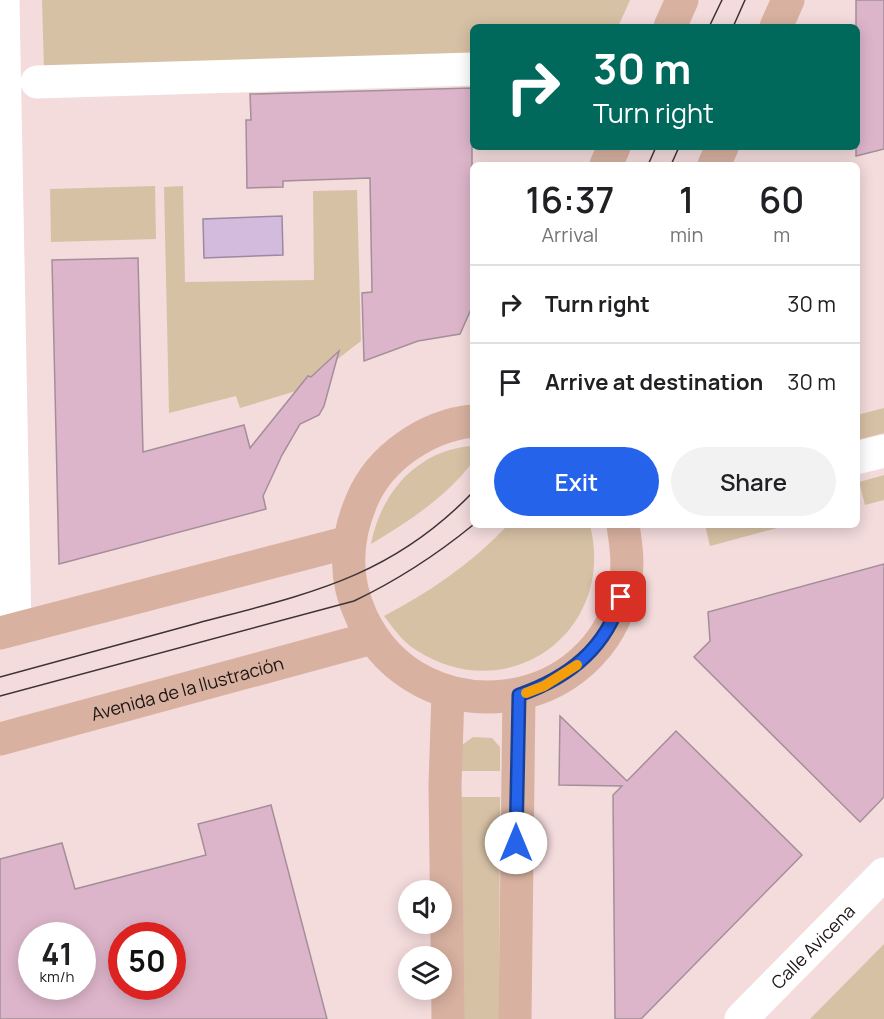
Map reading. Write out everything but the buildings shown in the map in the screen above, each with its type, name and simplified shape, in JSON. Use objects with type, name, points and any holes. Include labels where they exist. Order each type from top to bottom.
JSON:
[{"type":"main road","points":[[671,24],[682,0]]},
{"type":"main road","points":[[777,24],[788,0]]},
{"type":"main road","points":[[470,422],[439,429],[416,440],[396,455],[378,473],[364,494],[349,542],[351,590],[372,638],[406,672],[448,693],[484,698],[519,695],[567,674],[603,638],[617,611],[625,584],[627,555],[623,528]]},
{"type":"main road","points":[[8,632],[349,542]]},
{"type":"main road","name":"Avenida de la Ilustración","points":[[0,738],[372,638]]},
{"type":"main road","points":[[448,693],[445,785],[448,1019]]},
{"type":"main road","points":[[516,1019],[516,785],[519,695]]},
{"type":"street","points":[[3,0],[22,83],[8,632]]},
{"type":"street","points":[[22,83],[470,69]]},
{"type":"street","points":[[860,457],[884,451]]},
{"type":"street","name":"Calle Avicena","points":[[741,1019],[884,874]]},
{"type":"shaded area","points":[[42,0],[630,0],[619,24],[470,24],[470,57],[44,69]]},
{"type":"shaded area","points":[[155,186],[156,239],[51,242],[50,189]]},
{"type":"shaded area","points":[[183,186],[185,282],[314,280],[313,191],[357,190],[361,341],[296,391],[240,408],[236,396],[169,413],[164,187]]},
{"type":"shaded area","points":[[282,216],[283,255],[204,258],[203,219]]},
{"type":"shaded area","points":[[884,408],[884,433],[860,439],[860,414]]},
{"type":"shaded area","points":[[470,446],[470,465],[462,475],[412,518],[371,544],[383,507],[405,477],[419,465],[453,449]]},
{"type":"shaded area","points":[[884,475],[884,500],[865,505],[860,482]]},
{"type":"shaded area","points":[[505,528],[590,528],[594,564],[587,598],[571,627],[548,650],[519,665],[486,671],[451,666],[411,647],[384,616],[450,576]]},
{"type":"shaded area","points":[[706,528],[777,528],[710,546]]},
{"type":"shaded area","points":[[473,737],[492,738],[500,747],[500,771],[461,771],[462,745]]},
{"type":"shaded area","points":[[461,797],[500,797],[499,1019],[461,1019]]},
{"type":"shaded area","points":[[884,944],[884,1019],[810,1019]]},
{"type":"tram line","points":[[710,24],[722,0]]},
{"type":"tram line","points":[[734,24],[745,0]]},
{"type":"tram line","points":[[649,162],[655,150]]},
{"type":"tram line","points":[[672,162],[678,150]]},
{"type":"tram line","points":[[0,677],[311,592],[345,579],[378,564],[410,545],[441,522],[470,495]]},
{"type":"tram line","points":[[0,696],[354,601],[416,567],[470,527]]},
{"type":"slow traffic","points":[[526,693],[567,674],[577,665]]},
{"type":"route","points":[[516,843],[519,695],[567,674],[586,657],[603,638],[617,611],[621,597]]}]
